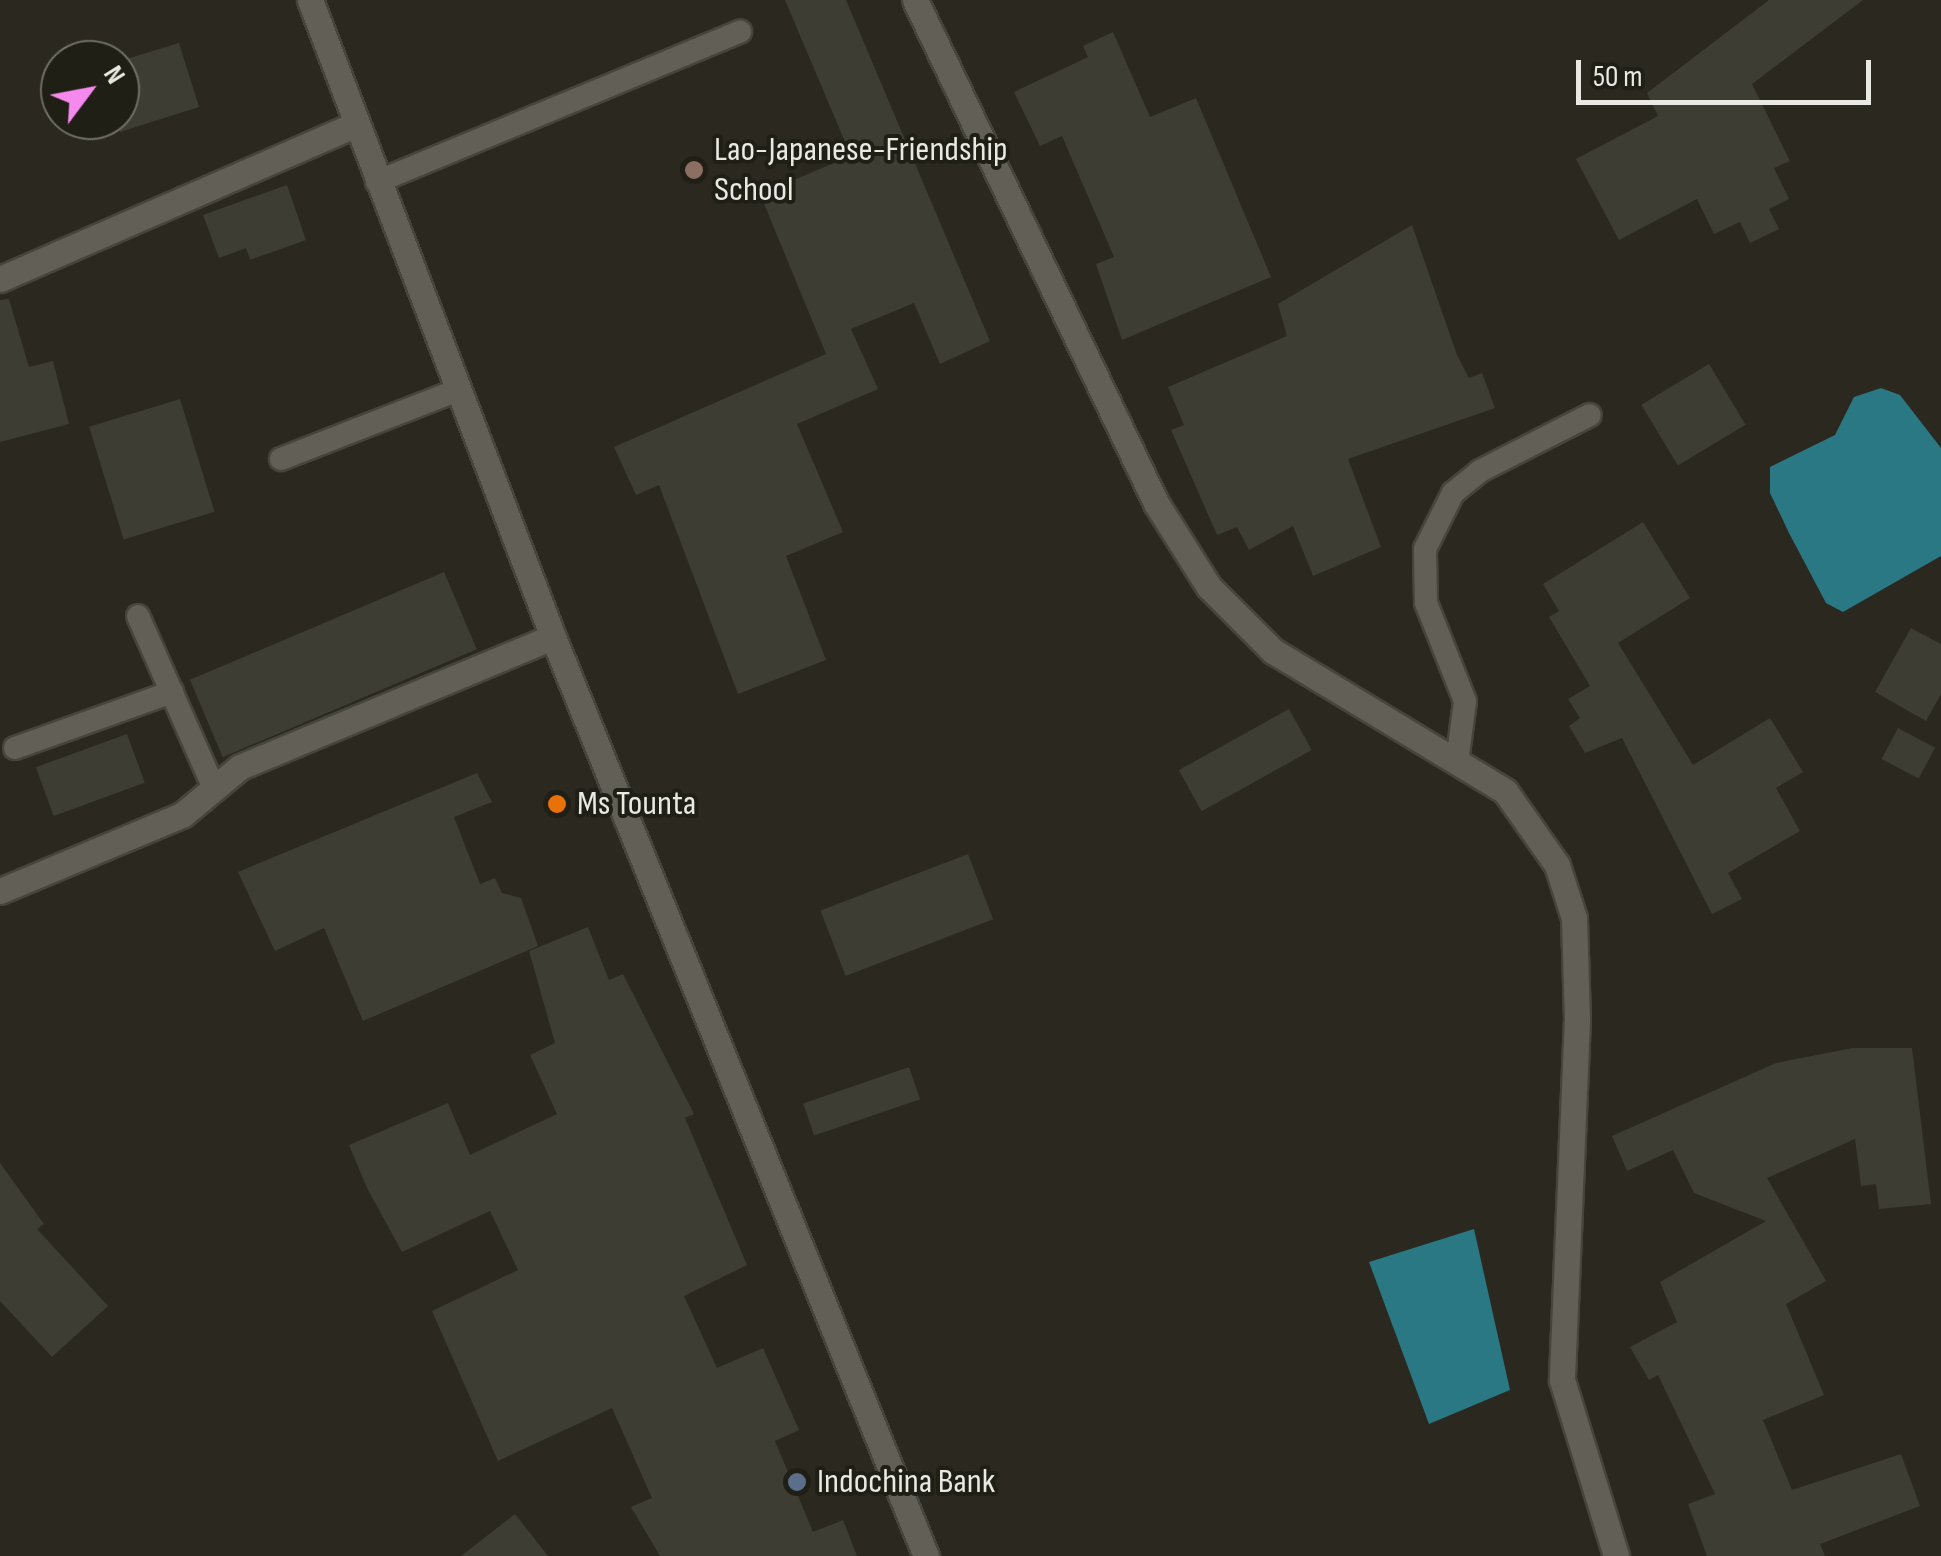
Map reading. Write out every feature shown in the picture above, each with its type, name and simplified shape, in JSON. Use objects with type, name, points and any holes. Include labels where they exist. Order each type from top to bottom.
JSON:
[{"type":"street","points":[[310,0],[553,637],[926,1556]]},
{"type":"street","points":[[915,0],[1156,503],[1209,587],[1273,651],[1458,755],[1534,828],[1574,918],[1562,1380],[1616,1556]]},
{"type":"street","points":[[0,278],[355,125]]},
{"type":"street","points":[[0,891],[182,815],[240,767],[553,637]]},
{"type":"lane","points":[[377,182],[740,32]]},
{"type":"lane","points":[[281,459],[458,390]]},
{"type":"lane","points":[[1458,755],[1466,701],[1426,602],[1425,549],[1466,482],[1590,415]]},
{"type":"lane","points":[[138,616],[214,788]]},
{"type":"lane","points":[[15,748],[172,692]]},
{"type":"water","points":[[1881,388],[1900,395],[1941,448],[1941,556],[1843,612],[1826,603],[1789,533],[1770,493],[1770,467],[1835,435],[1854,397]]},
{"type":"water","points":[[1474,1229],[1510,1390],[1429,1424],[1369,1262]]},
{"type":"building","points":[[785,0],[846,0],[990,341],[940,364],[914,303],[851,329],[878,389],[797,424],[843,532],[786,556],[826,660],[738,694],[659,485],[636,495],[614,447],[826,354],[760,194],[851,156]]},
{"type":"building","points":[[1769,0],[1863,0],[1752,84],[1790,161],[1774,168],[1789,199],[1769,209],[1779,229],[1750,243],[1740,222],[1714,234],[1697,199],[1619,240],[1576,159],[1658,116],[1647,93]]},
{"type":"building","points":[[1113,32],[1150,117],[1196,98],[1271,277],[1122,340],[1096,264],[1114,257],[1062,136],[1040,146],[1014,92],[1088,57],[1083,46]]},
{"type":"building","points":[[179,43],[199,107],[140,126],[140,55]]},
{"type":"building","points":[[287,185],[306,240],[250,260],[246,248],[219,258],[203,215]]},
{"type":"building","points":[[1412,225],[1457,355],[1469,378],[1482,373],[1495,408],[1348,459],[1381,547],[1313,576],[1293,526],[1249,550],[1237,527],[1217,535],[1171,430],[1184,425],[1168,387],[1287,336],[1278,304]]},
{"type":"building","points":[[9,299],[29,367],[53,361],[69,424],[0,442],[0,300]]},
{"type":"building","points":[[1709,364],[1746,425],[1678,466],[1641,405]]},
{"type":"building","points":[[180,399],[214,512],[124,540],[89,427]]},
{"type":"building","points":[[1643,522],[1690,598],[1618,643],[1693,765],[1770,718],[1803,772],[1776,788],[1800,831],[1728,873],[1742,899],[1712,914],[1622,738],[1585,753],[1569,726],[1580,718],[1568,699],[1590,686],[1549,617],[1559,611],[1543,584]]},
{"type":"building","points":[[444,572],[477,649],[223,757],[190,680]]},
{"type":"building","points":[[1911,628],[1941,644],[1941,694],[1926,721],[1875,692]]},
{"type":"building","points":[[1289,709],[1312,750],[1202,811],[1179,770]]},
{"type":"building","points":[[1898,728],[1935,748],[1919,779],[1882,759]]},
{"type":"building","points":[[127,734],[145,783],[54,816],[36,767]]},
{"type":"building","points":[[477,773],[492,802],[454,817],[480,884],[495,878],[502,893],[521,898],[538,946],[363,1021],[324,928],[275,951],[238,872]]},
{"type":"building","points":[[968,854],[993,919],[846,976],[820,911]]},
{"type":"building","points":[[588,927],[609,980],[623,974],[694,1114],[685,1118],[747,1265],[684,1296],[717,1368],[763,1348],[799,1430],[775,1441],[813,1532],[843,1520],[857,1556],[660,1556],[631,1507],[652,1498],[612,1408],[498,1461],[432,1311],[518,1270],[490,1211],[402,1252],[367,1188],[349,1145],[448,1103],[470,1155],[557,1114],[530,1055],[555,1043],[529,951]]},
{"type":"building","points":[[1853,1048],[1912,1048],[1931,1204],[1879,1209],[1876,1184],[1861,1186],[1855,1139],[1767,1178],[1826,1281],[1786,1304],[1824,1395],[1763,1420],[1792,1490],[1901,1454],[1920,1506],[1820,1544],[1825,1556],[1707,1556],[1688,1504],[1715,1494],[1658,1375],[1649,1380],[1630,1347],[1677,1322],[1660,1282],[1766,1221],[1694,1193],[1673,1150],[1627,1171],[1612,1136],[1776,1063]]},
{"type":"building","points":[[909,1067],[920,1099],[814,1136],[803,1103]]},
{"type":"building","points":[[0,1163],[44,1224],[37,1229],[108,1306],[52,1357],[0,1301]]},
{"type":"building","points":[[515,1514],[548,1556],[461,1556]]},
{"type":"place","name":"Lao-Japanese-Friendship School","points":[[694,170]]},
{"type":"place","name":"Ms Tounta","points":[[557,804]]},
{"type":"place","name":"Indochina Bank","points":[[797,1482]]}]
